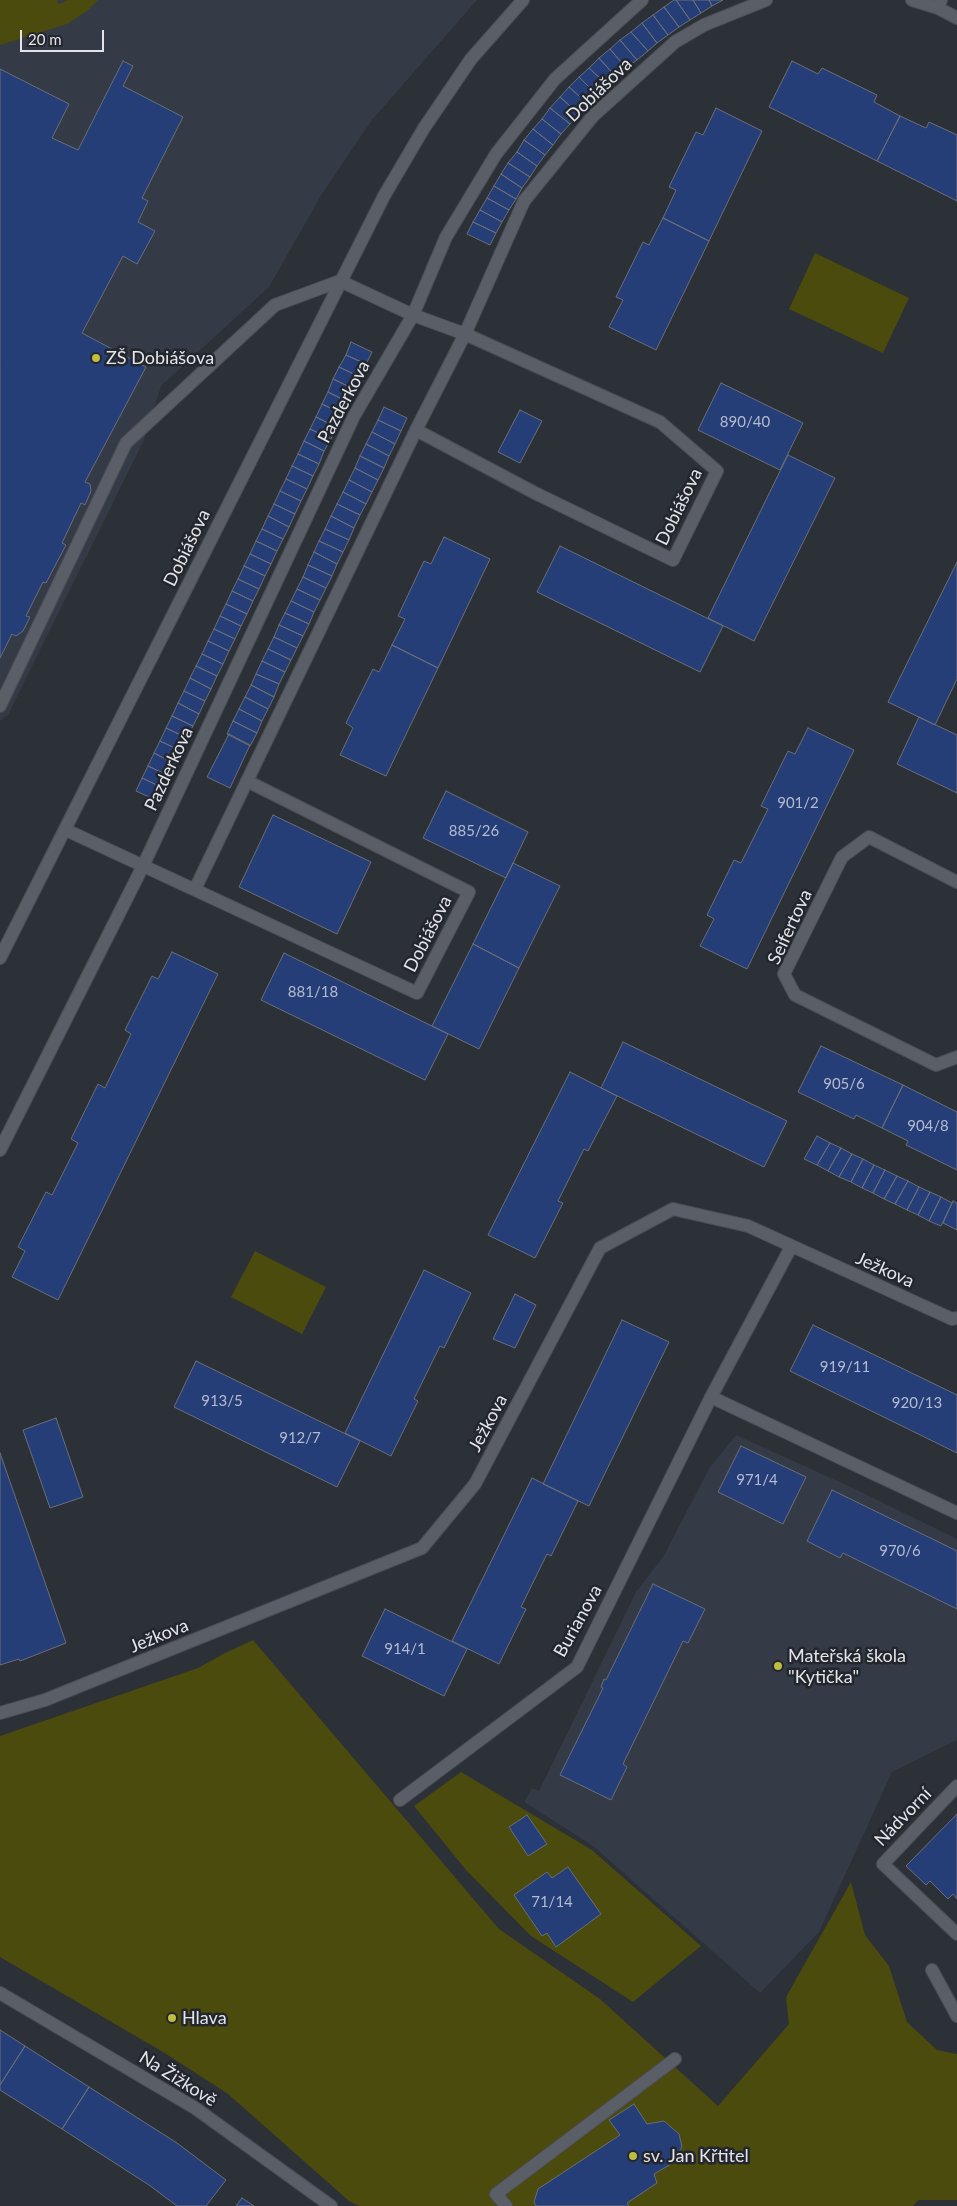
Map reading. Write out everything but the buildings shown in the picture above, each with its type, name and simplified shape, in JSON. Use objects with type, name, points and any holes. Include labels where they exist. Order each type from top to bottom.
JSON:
[{"type":"street","name":"Dobiášova","points":[[0,958],[384,196],[424,128],[471,59],[523,0]]},
{"type":"street","name":"Pazderkova","points":[[0,1150],[143,866],[354,416],[413,315],[446,236],[496,154],[555,78],[642,0]]},
{"type":"street","name":"Dobiášova","points":[[195,889],[416,430],[466,334],[524,201],[593,116],[675,42],[704,25],[766,0]]},
{"type":"street","points":[[912,0],[939,4],[957,18]]},
{"type":"street","name":"Dobiášova","points":[[340,281],[413,315],[466,334],[660,422],[717,471],[672,560],[535,493],[416,430]]},
{"type":"street","points":[[0,706],[126,443],[275,305],[340,281]]},
{"type":"street","name":"Dobiášova","points":[[66,830],[417,993],[469,892],[247,781]]},
{"type":"street","name":"Seifertova","points":[[957,882],[869,837],[842,858],[784,974],[794,996],[936,1065],[957,1057]]},
{"type":"street","name":"Ježkova","points":[[0,1713],[44,1700],[422,1548],[475,1484],[600,1248],[673,1208],[748,1226],[952,1319],[957,1318]]},
{"type":"street","name":"Burianova","points":[[400,1800],[577,1667],[712,1397],[791,1247]]},
{"type":"street","points":[[712,1397],[957,1513]]},
{"type":"street","name":"Nádvorní","points":[[957,1786],[883,1864],[957,1934]]},
{"type":"street","points":[[932,1970],[957,2016]]},
{"type":"street","name":"Na Žižkově","points":[[0,1993],[195,2108],[331,2206]]},
{"type":"street","points":[[506,2206],[496,2194],[675,2059]]},
{"type":"shaded area","name":"ZŠ Dobiášova","points":[[0,0],[477,0],[372,120],[322,194],[269,287],[161,386],[144,440],[8,715],[0,721]]},
{"type":"shaded area","points":[[0,0],[57,0],[59,4],[68,0],[98,0],[87,11],[67,24],[0,45]]},
{"type":"shaded area","points":[[815,253],[909,298],[883,353],[789,309]]},
{"type":"shaded area","points":[[255,1251],[326,1287],[302,1334],[231,1297]]},
{"type":"shaded area","name":"Mateřská škola \"Kytička\"","points":[[736,1435],[853,1488],[957,1539],[957,1740],[892,1772],[819,1932],[760,1993],[593,1846],[524,1802],[532,1788],[539,1791],[636,1592],[663,1557],[710,1467]]},
{"type":"shaded area","points":[[253,1640],[499,1929],[600,1999],[718,2106],[789,2024],[786,1997],[851,1882],[865,1935],[889,1966],[907,2022],[937,2050],[957,2054],[957,2200],[918,2200],[913,2206],[629,2206],[627,2203],[657,2183],[654,2174],[671,2164],[682,2147],[679,2134],[664,2121],[647,2124],[634,2104],[609,2120],[620,2135],[538,2189],[534,2202],[536,2206],[359,2206],[349,2201],[228,2094],[163,2052],[0,1957],[0,1736],[198,1668]]},
{"type":"shaded area","points":[[461,1772],[592,1850],[701,1946],[633,2002],[531,1936],[466,1870],[414,1806]]},
{"type":"place","name":"ZŠ Dobiášova","points":[[96,358]]},
{"type":"place","name":"Mateřská škola \"Kytička\"","points":[[778,1666]]},
{"type":"place","name":"Hlava","points":[[172,2018]]},
{"type":"place","name":"sv. Jan Křtitel","points":[[633,2156]]}]
